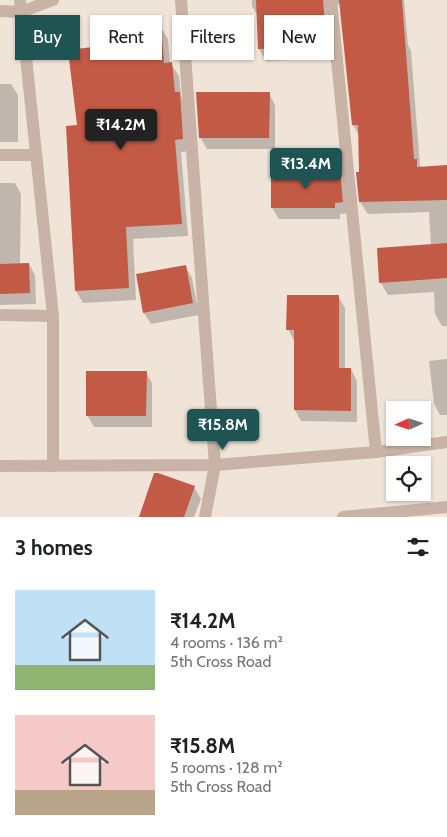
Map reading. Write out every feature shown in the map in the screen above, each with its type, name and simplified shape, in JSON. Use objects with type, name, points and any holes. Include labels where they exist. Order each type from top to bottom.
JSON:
[{"type":"street","points":[[0,11],[53,0]]},
{"type":"street","points":[[181,0],[215,465],[205,517]]},
{"type":"street","points":[[331,0],[376,452]]},
{"type":"street","points":[[20,6],[53,316],[53,466]]},
{"type":"street","points":[[0,155],[36,155]]},
{"type":"street","points":[[0,315],[53,316]]},
{"type":"street","points":[[0,466],[215,465],[376,452],[447,442]]},
{"type":"street","points":[[344,517],[399,514],[447,507]]},
{"type":"building","points":[[256,0],[323,0],[324,15],[264,15],[264,49],[258,49]]},
{"type":"building","points":[[339,0],[402,0],[414,159],[417,159],[417,167],[447,165],[447,200],[359,202],[356,172],[359,172],[358,125],[352,125]]},
{"type":"building","points":[[162,38],[164,63],[172,62],[175,92],[180,92],[183,139],[175,140],[182,224],[126,227],[129,288],[75,291],[66,126],[77,125],[69,60],[80,60],[80,49],[90,47],[90,60],[162,60]]},
{"type":"building","points":[[196,92],[270,92],[269,138],[199,138]]},
{"type":"building","points":[[271,172],[340,172],[343,202],[335,203],[335,208],[271,208]]},
{"type":"building","points":[[447,243],[447,278],[379,283],[377,248]]},
{"type":"building","points":[[29,263],[30,293],[0,294],[0,264]]},
{"type":"building","points":[[186,265],[193,303],[143,313],[136,274]]},
{"type":"building","points":[[287,295],[339,295],[339,368],[351,368],[351,411],[294,410],[294,330],[286,330]]},
{"type":"building","points":[[86,371],[147,371],[146,416],[86,416]]},
{"type":"building","points":[[154,473],[195,486],[184,517],[139,517]]}]
